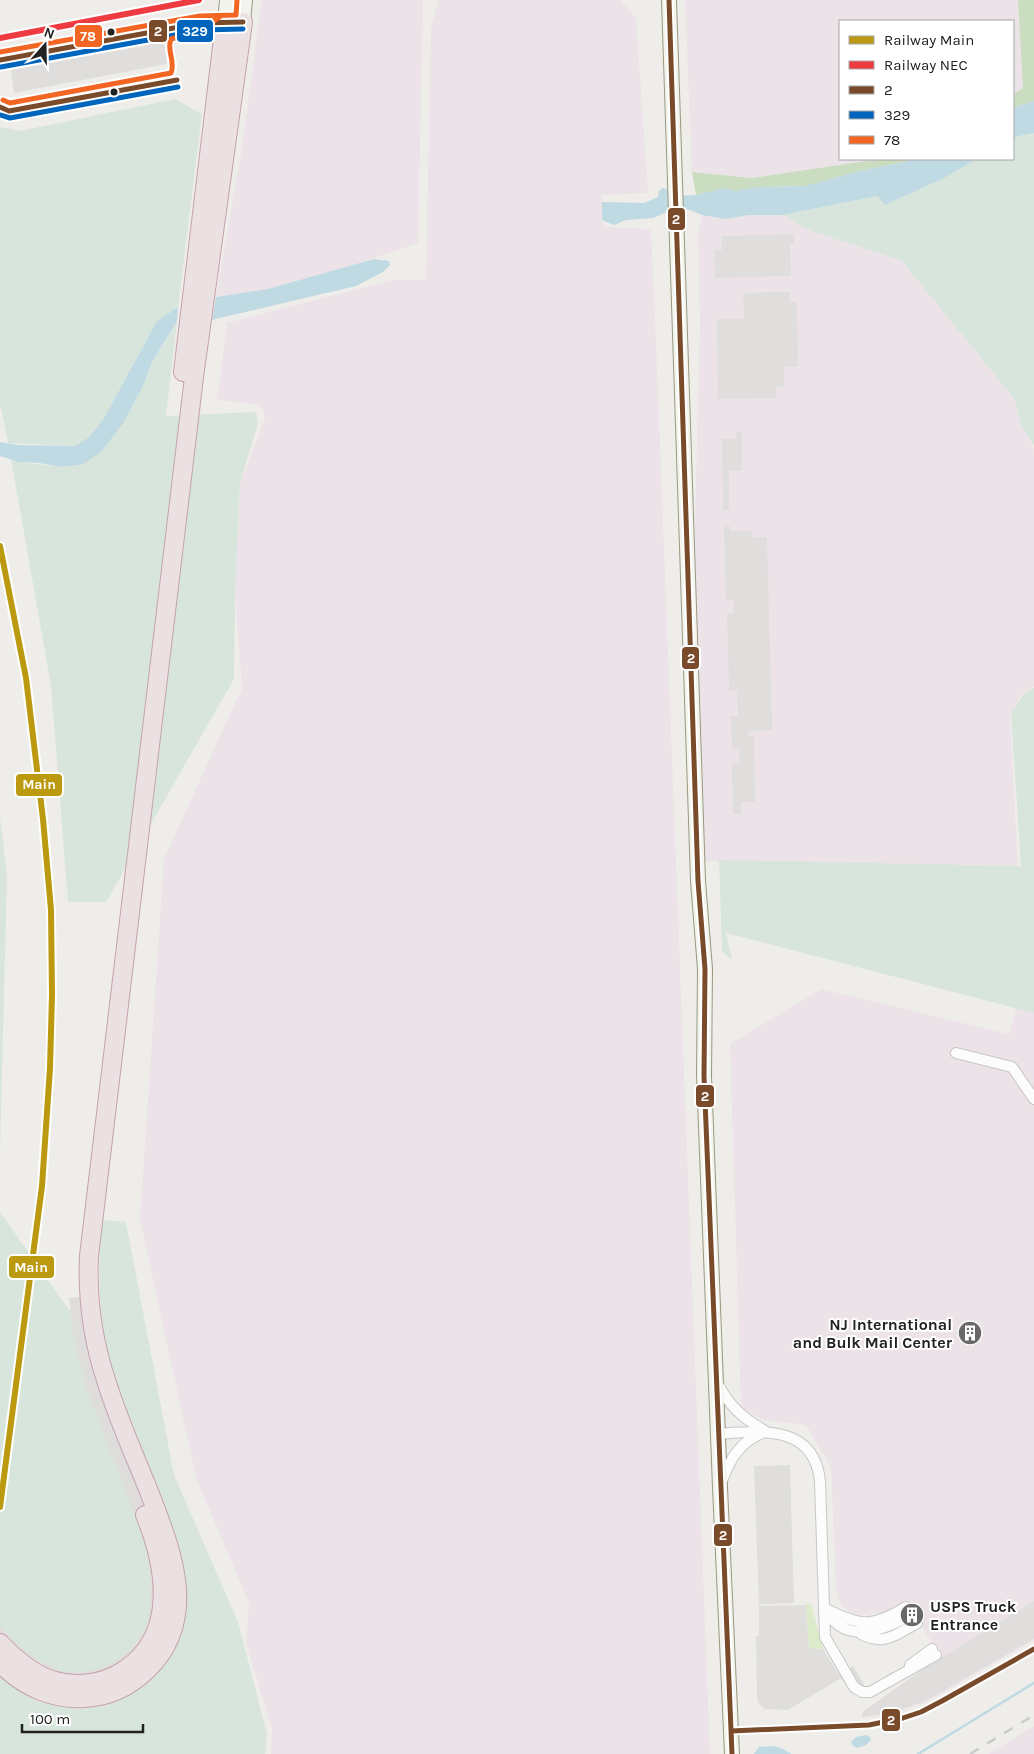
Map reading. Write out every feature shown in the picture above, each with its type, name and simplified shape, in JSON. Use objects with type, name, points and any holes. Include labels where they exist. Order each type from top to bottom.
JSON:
[{"type":"highway","points":[[0,1663],[24,1682],[49,1694],[75,1698],[102,1695],[128,1684],[150,1667],[166,1645],[175,1618],[177,1591],[172,1555],[107,1384],[83,1296],[77,1264],[79,1228],[224,22]]},
{"type":"highway","points":[[0,1643],[22,1664],[46,1678],[72,1684],[90,1683],[108,1679],[132,1664],[150,1644],[160,1619],[163,1591],[158,1554],[148,1522],[94,1382],[83,1337],[83,1296],[193,387],[242,22]]},
{"type":"main road","points":[[224,22],[227,0]]},
{"type":"main road","points":[[242,22],[245,0]]},
{"type":"main road","points":[[669,0],[698,862],[705,969],[704,1076],[732,1754]]},
{"type":"street","points":[[956,1053],[1012,1067],[1034,1099]]},
{"type":"street","points":[[716,1379],[733,1409],[766,1431]]},
{"type":"street","points":[[720,1487],[729,1464],[739,1448],[748,1440],[766,1431]]},
{"type":"street","points":[[718,1434],[766,1431],[779,1433],[794,1439],[807,1450],[818,1469],[825,1637],[854,1687],[864,1692],[870,1692],[934,1652]]},
{"type":"street","points":[[825,1608],[850,1620],[867,1623],[911,1615],[882,1629],[858,1632],[835,1623],[825,1608]]},
{"type":"shaded area","points":[[262,0],[423,0],[418,243],[351,266],[268,289],[216,297],[241,153]]},
{"type":"shaded area","points":[[439,0],[620,0],[636,18],[648,193],[602,195],[602,220],[603,227],[651,229],[710,1754],[271,1754],[272,1728],[246,1644],[249,1603],[196,1478],[140,1219],[164,859],[242,688],[235,596],[240,483],[265,419],[263,410],[254,404],[217,400],[227,323],[393,280],[426,280],[431,26]]},
{"type":"shaded area","points":[[685,0],[1018,0],[1023,88],[1014,93],[1014,20],[839,20],[839,160],[872,160],[752,178],[692,172]]},
{"type":"shaded area","points":[[164,42],[167,64],[14,93],[11,70]]},
{"type":"shaded area","points":[[175,99],[202,114],[178,307],[157,321],[103,420],[88,438],[75,446],[8,443],[0,404],[0,127],[20,131]]},
{"type":"shaded area","points":[[1034,133],[1034,445],[1021,424],[1016,401],[902,261],[811,231],[782,215],[877,196],[885,205],[944,178],[975,160],[1014,160],[1014,138]]},
{"type":"shaded area","points":[[702,215],[725,219],[749,215],[782,215],[811,231],[902,261],[1016,401],[1017,415],[1034,449],[1034,686],[1021,694],[1010,716],[1018,867],[703,861],[694,565],[700,323],[698,232]]},
{"type":"shaded area","points":[[794,234],[794,244],[790,244],[791,276],[715,278],[714,250],[722,250],[721,236]]},
{"type":"shaded area","points":[[790,292],[790,302],[797,302],[798,367],[784,367],[784,387],[776,387],[776,398],[718,399],[717,319],[744,319],[743,293]]},
{"type":"shaded area","points":[[177,321],[166,416],[256,412],[258,424],[240,483],[235,596],[234,679],[106,902],[68,902],[51,686],[11,459],[62,467],[124,422],[143,386],[152,362]]},
{"type":"shaded area","points":[[736,432],[742,432],[742,471],[729,471],[729,510],[723,510],[722,439],[736,439]]},
{"type":"shaded area","points":[[724,525],[729,525],[730,531],[752,531],[752,537],[767,537],[772,730],[748,731],[748,736],[754,736],[755,802],[741,802],[741,814],[733,814],[732,763],[739,762],[739,750],[732,749],[731,716],[738,716],[737,690],[729,690],[727,614],[734,613],[734,600],[726,600]]},
{"type":"shaded area","points":[[1034,688],[1034,1013],[726,933],[732,960],[722,951],[719,860],[1021,866],[1011,714],[1024,693]]},
{"type":"shaded area","points":[[0,816],[7,877],[0,1153]]},
{"type":"shaded area","name":"NJ International and Bulk Mail Center","points":[[821,989],[1009,1034],[1016,1007],[1034,1012],[1034,1640],[926,1702],[893,1713],[861,1718],[863,1711],[941,1657],[907,1603],[890,1612],[861,1615],[851,1614],[842,1606],[838,1598],[836,1586],[831,1467],[806,1425],[764,1420],[741,1407],[730,1044]]},
{"type":"shaded area","points":[[0,1212],[69,1310],[101,1307],[99,1264],[102,1220],[126,1222],[174,1475],[238,1622],[267,1734],[265,1754],[0,1754]]},
{"type":"shaded area","points":[[790,1465],[794,1603],[759,1604],[754,1466]]},
{"type":"shaded area","points":[[1034,1601],[1034,1639],[925,1701],[893,1712],[862,1717],[863,1712],[923,1669]]},
{"type":"shaded area","points":[[806,1605],[809,1648],[823,1649],[841,1678],[788,1710],[765,1709],[758,1703],[757,1696],[756,1636],[759,1636],[759,1606]]},
{"type":"shaded area","points":[[1034,1726],[1034,1754],[988,1754]]},
{"type":"green space","points":[[1018,0],[1034,0],[1034,101],[1014,108],[1014,93],[1023,88]]},
{"type":"green space","points":[[872,160],[909,160],[805,186],[757,187],[737,191],[725,188],[696,195],[692,172],[752,178]]},
{"type":"green space","points":[[806,1603],[811,1604],[823,1649],[809,1648]]},
{"type":"water","points":[[1034,101],[1034,133],[1014,138],[1014,108]]},
{"type":"water","points":[[909,160],[975,160],[944,178],[885,205],[877,196],[782,215],[749,215],[725,219],[702,215],[685,209],[669,211],[653,218],[626,220],[614,225],[602,220],[602,202],[644,203],[658,197],[659,191],[662,188],[667,189],[670,196],[696,195],[725,188],[737,191],[757,187],[805,186],[863,170]]},
{"type":"water","points":[[374,259],[389,261],[390,265],[383,272],[356,286],[212,320],[216,297],[268,289]]},
{"type":"water","points":[[178,307],[177,321],[152,362],[143,386],[124,422],[101,452],[83,464],[62,467],[19,462],[0,456],[0,442],[18,445],[75,446],[88,438],[103,420],[157,321]]},
{"type":"water","points":[[866,1735],[871,1740],[866,1745],[857,1748],[852,1745],[851,1742],[856,1737]]},
{"type":"water","points":[[772,1746],[792,1754],[754,1754],[759,1747]]},
{"type":"pier","points":[[99,1295],[103,1328],[115,1381],[181,1553],[187,1590],[187,1609],[183,1630],[175,1650],[151,1681],[133,1693],[114,1702],[94,1708],[75,1708],[36,1701],[0,1677],[0,1626],[14,1641],[39,1661],[63,1671],[76,1672],[102,1668],[115,1662],[136,1644],[148,1620],[151,1590],[145,1542],[87,1390],[73,1334],[69,1298]]},
{"type":"pier","points":[[853,1666],[865,1686],[852,1694],[839,1675]]},
{"type":"waterway","points":[[918,1754],[1034,1683]]},
{"type":"railway","points":[[970,1754],[1034,1715]]},
{"type":"rail line","name":"NEC","points":[[0,38],[199,0]]},
{"type":"rail line","name":"Main","points":[[0,546],[26,678],[43,819],[51,910],[52,995],[50,1068],[42,1186],[0,1507]]},
{"type":"transit line","name":"78","points":[[0,52],[200,16],[236,15],[237,0]]},
{"type":"transit line","name":"2","points":[[669,0],[698,881],[705,969],[704,1076],[732,1754]]},
{"type":"transit line","name":"78","points":[[3,100],[10,103],[171,73],[171,39],[200,31],[221,16]]},
{"type":"transit line","name":"2","points":[[0,60],[201,23],[243,22]]},
{"type":"transit line","name":"329","points":[[1,67],[202,30],[243,29]]},
{"type":"transit line","name":"2","points":[[0,107],[9,111],[177,80]]},
{"type":"transit line","name":"329","points":[[0,115],[10,118],[178,87]]},
{"type":"transit line","name":"2","points":[[731,1731],[869,1725],[903,1718],[921,1712],[942,1701],[1034,1649]]},
{"type":"place","name":"NJ International and Bulk Mail Center","points":[[970,1333]]},
{"type":"place","name":"USPS Truck Entrance","points":[[912,1615]]}]
